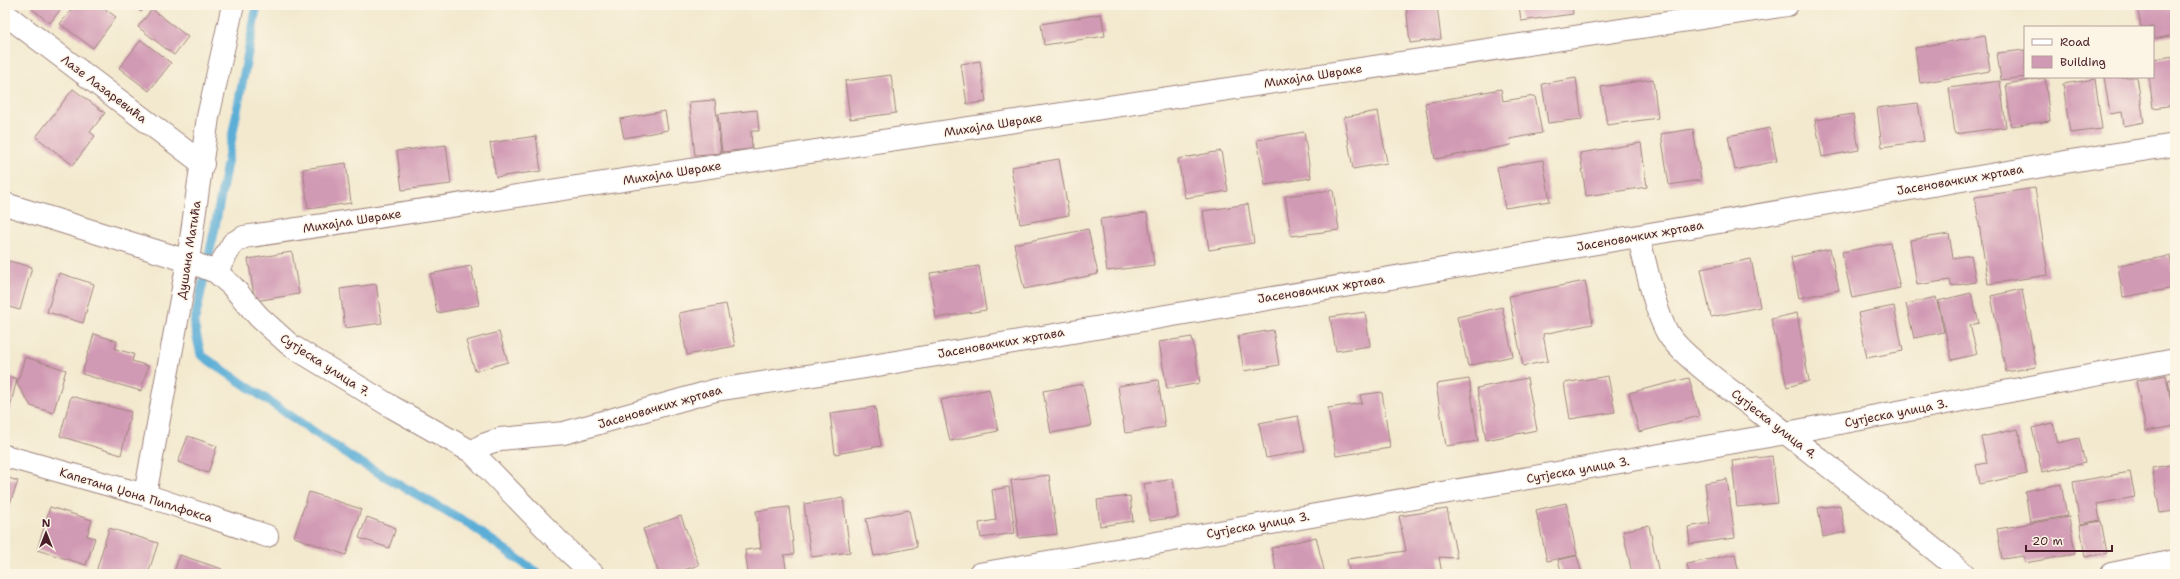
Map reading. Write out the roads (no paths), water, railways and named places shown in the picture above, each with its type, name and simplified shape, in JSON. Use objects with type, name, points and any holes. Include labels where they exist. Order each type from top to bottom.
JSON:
[{"type":"street","name":"Душана Матића","points":[[144,495],[188,261],[203,164],[208,117],[233,5]]},
{"type":"street","name":"Михајла Швраке","points":[[216,272],[234,243],[244,237],[1787,5]]},
{"type":"street","name":"Лазе Лазаревића","points":[[5,14],[203,164]]},
{"type":"street","name":"Јасеновачких жртава","points":[[472,452],[483,445],[500,439],[564,434],[716,390],[866,367],[2070,161],[2175,145]]},
{"type":"street","name":"Сутјеска улица 7.","points":[[5,204],[188,261],[216,272],[232,286],[270,328],[290,345],[392,407],[472,452],[568,551],[593,574]]},
{"type":"street","name":"Сутјеска улица 4.","points":[[1638,236],[1661,318],[1667,332],[1679,347],[1786,434],[1905,525],[1964,574]]},
{"type":"street","name":"Сутјеска улица 3.","points":[[979,574],[1786,434],[2175,360]]},
{"type":"street","name":"Капетана Џона Пиплфокса","points":[[5,456],[144,495],[267,536]]},
{"type":"street","points":[[2111,574],[2175,561]]},
{"type":"waterway","points":[[257,5],[214,232],[194,324],[201,355],[354,459],[466,522],[539,574]]}]
